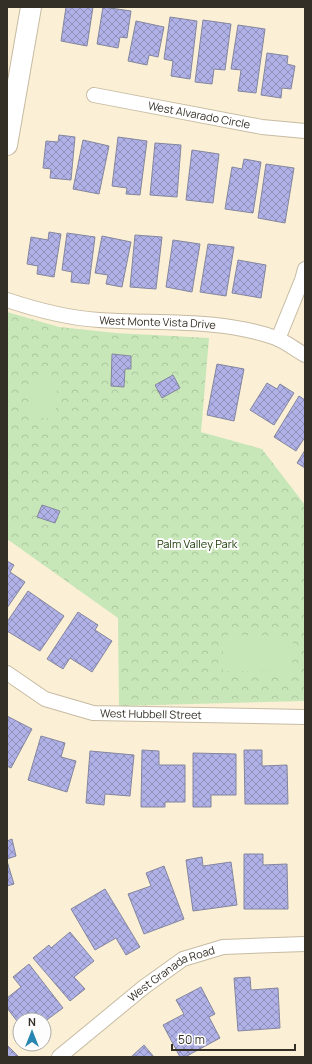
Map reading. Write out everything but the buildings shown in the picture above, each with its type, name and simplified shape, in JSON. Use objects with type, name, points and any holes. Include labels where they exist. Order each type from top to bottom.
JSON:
[{"type":"street","points":[[8,134],[31,7]]},
{"type":"street","name":"West Alvarado Circle","points":[[94,94],[262,127],[305,131]]},
{"type":"street","points":[[278,339],[305,269]]},
{"type":"street","name":"West Monte Vista Drive","points":[[7,300],[62,316],[98,320],[204,324],[243,329],[278,339],[305,355]]},
{"type":"street","name":"West Hubbell Street","points":[[7,674],[45,699],[93,713],[305,717]]},
{"type":"street","name":"West Granada Road","points":[[59,1057],[144,987],[183,959],[223,947],[305,944]]},
{"type":"green space","name":"Palm Valley Park","points":[[7,312],[59,327],[116,333],[209,338],[201,432],[262,449],[305,505],[305,701],[119,706],[118,618],[7,539]]},
{"type":"green space","points":[[32,375],[58,377],[55,419],[28,417]]},
{"type":"green space","points":[[223,635],[293,636],[292,672],[223,671]]}]
